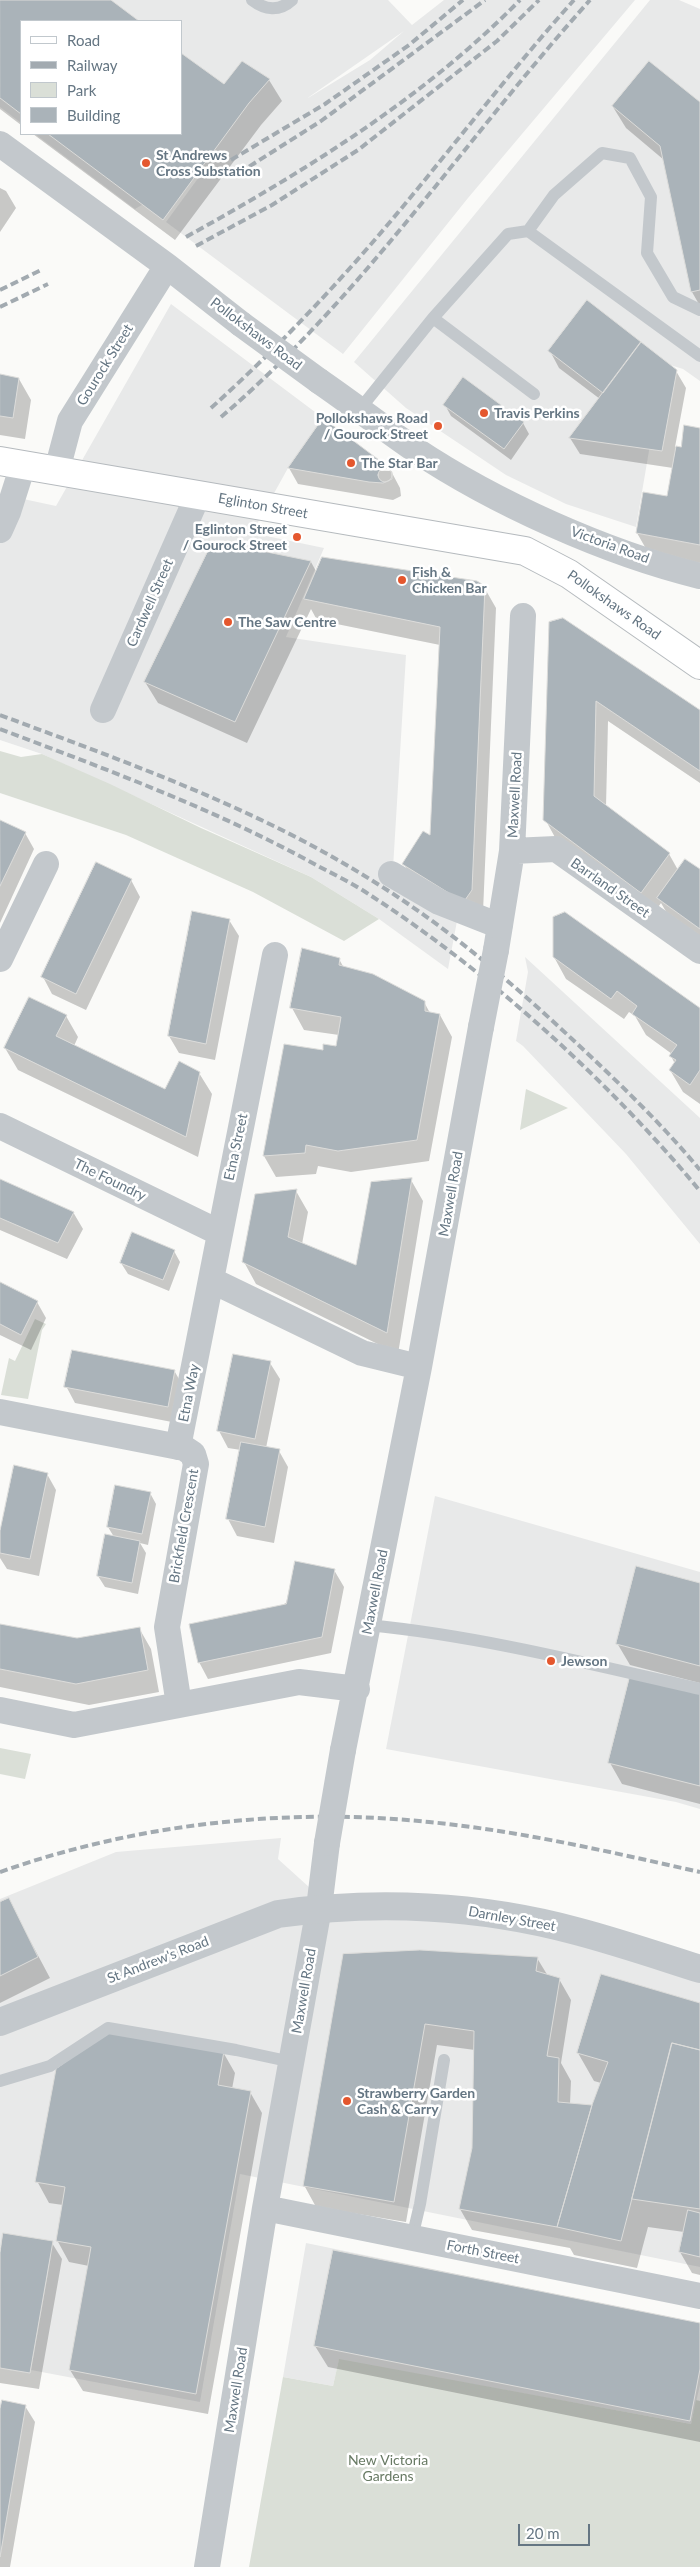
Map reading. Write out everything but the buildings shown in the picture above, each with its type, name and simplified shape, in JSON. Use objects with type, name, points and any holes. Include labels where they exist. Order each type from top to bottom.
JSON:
[{"type":"main road","name":"Eglinton Street","points":[[11,463],[525,551]]},
{"type":"main road","name":"Pollokshaws Road","points":[[525,551],[569,574],[700,665]]},
{"type":"street","name":"Pollokshaws Road","points":[[0,144],[166,266],[241,324],[421,453],[488,493],[522,508]]},
{"type":"street","name":"Gourock Street","points":[[57,470],[70,421],[166,266]]},
{"type":"street","points":[[0,530],[11,463]]},
{"type":"street","name":"Cardwell Street","points":[[103,710],[198,495]]},
{"type":"street","name":"Victoria Road","points":[[522,508],[586,538],[700,576]]},
{"type":"street","name":"Maxwell Road","points":[[207,2567],[265,2208],[319,1908],[327,1843],[343,1750],[357,1689],[419,1367],[498,938],[512,851],[523,616]]},
{"type":"street","name":"Barrland Street","points":[[512,851],[556,849],[700,951]]},
{"type":"street","points":[[0,959],[46,864]]},
{"type":"street","points":[[391,874],[498,938]]},
{"type":"street","name":"Etna Street","points":[[200,1339],[275,955]]},
{"type":"street","name":"The Foundry","points":[[0,1126],[220,1233]]},
{"type":"street","points":[[211,1280],[362,1354],[419,1367]]},
{"type":"street","name":"Etna Way","points":[[178,1447],[200,1339]]},
{"type":"street","points":[[0,1412],[178,1447]]},
{"type":"street","name":"Brickfield Crescent","points":[[178,1447],[191,1452],[196,1464],[166,1626],[179,1705]]},
{"type":"street","points":[[0,1710],[74,1725],[299,1682],[357,1689]]},
{"type":"street","name":"Darnley Street","points":[[319,1908],[394,1906],[472,1911],[575,1930],[700,1969]]},
{"type":"street","name":"St Andrew's Road","points":[[0,2022],[278,1914],[319,1908]]},
{"type":"street","name":"Forth Street","points":[[265,2208],[700,2296]]},
{"type":"lane","points":[[252,0],[260,6],[273,10],[287,5],[292,0]]},
{"type":"lane","points":[[528,231],[554,195],[602,153],[630,158],[651,197],[647,253],[673,297],[700,310]]},
{"type":"lane","points":[[360,409],[433,318],[508,234],[528,231],[700,356]]},
{"type":"lane","points":[[433,318],[534,394]]},
{"type":"lane","points":[[368,1625],[413,1629],[553,1656],[700,1689]]},
{"type":"lane","points":[[0,2081],[50,2066],[108,2028],[236,2050],[292,2062]]},
{"type":"lane","points":[[412,2238],[420,2204],[444,2060]]},
{"type":"shaded area","points":[[0,0],[388,0],[412,25],[444,0],[635,0],[468,198],[343,354],[166,222],[207,166],[135,209],[36,135],[182,135],[182,20],[20,20],[20,122],[0,107]],"holes":[[[404,31],[370,60],[308,98]]]},
{"type":"shaded area","points":[[650,0],[679,0],[700,9],[700,381],[683,369],[664,363],[636,527],[566,504],[506,475],[406,408],[354,362]]},
{"type":"shaded area","points":[[171,304],[323,418],[288,468],[252,533],[324,548],[286,637],[406,655],[393,868],[457,921],[448,969],[379,919],[311,877],[42,754],[0,740],[0,494],[56,506]]},
{"type":"shaded area","points":[[525,957],[700,1118],[700,1244],[626,1154],[523,1046],[516,1041],[528,972]]},
{"type":"shaded area","name":"Jewson","points":[[435,1496],[700,1572],[700,1809],[676,1802],[386,1749]]},
{"type":"shaded area","points":[[281,1838],[278,1859],[341,1916],[471,1912],[700,1981],[700,2267],[240,2174],[200,2402],[31,2370],[51,2256],[0,2246],[0,1899],[116,1852]]},
{"type":"shaded area","points":[[306,2243],[700,2324],[700,2385],[691,2424],[339,2360],[333,2386],[283,2377]]},
{"type":"green space","points":[[0,751],[21,757],[42,754],[110,784],[201,828],[311,877],[379,919],[344,941],[253,892],[126,835],[0,793]]},
{"type":"green space","points":[[526,1089],[568,1108],[520,1130]]},
{"type":"green space","points":[[35,1319],[46,1324],[42,1330],[28,1399],[1,1395],[9,1358],[15,1361]]},
{"type":"green space","points":[[0,1748],[31,1754],[25,1779],[0,1774]]},
{"type":"green space","name":"New Victoria Gardens","points":[[339,2359],[691,2424],[696,2400],[700,2401],[700,2567],[249,2567],[283,2377],[333,2386]]},
{"type":"railway","points":[[231,160],[325,104],[409,45],[463,0]]},
{"type":"railway","points":[[239,173],[321,121],[485,0]]},
{"type":"railway","points":[[186,237],[319,159],[404,101],[483,36],[520,0]]},
{"type":"railway","points":[[196,246],[272,205],[358,150],[497,41],[539,0]]},
{"type":"railway","points":[[211,408],[282,340],[350,268],[574,0]]},
{"type":"railway","points":[[221,417],[272,370],[321,320],[412,215],[500,106],[590,0]]},
{"type":"railway","points":[[0,290],[41,270]]},
{"type":"railway","points":[[0,307],[48,284]]},
{"type":"railway","points":[[0,715],[145,770],[240,810],[286,832],[376,883],[428,918],[502,976],[606,1071],[670,1136],[700,1170]]},
{"type":"railway","points":[[0,729],[201,809],[280,846],[370,895],[415,925],[459,958],[546,1031],[627,1110],[700,1191]]},
{"type":"railway","points":[[0,1872],[52,1855],[158,1831],[212,1823],[320,1817],[375,1818],[429,1822],[498,1831],[565,1843],[700,1872]]},
{"type":"place","name":"St Andrews Cross Substation","points":[[146,163]]},
{"type":"place","name":"Travis Perkins","points":[[484,413]]},
{"type":"place","name":"Pollokshaws Road / Gourock Street","points":[[438,426]]},
{"type":"place","name":"The Star Bar","points":[[351,463]]},
{"type":"place","name":"Eglinton Street / Gourock Street","points":[[297,537]]},
{"type":"place","name":"Fish & Chicken Bar","points":[[402,580]]},
{"type":"place","name":"The Saw Centre","points":[[228,622]]},
{"type":"place","name":"Jewson","points":[[551,1661]]},
{"type":"place","name":"Strawberry Garden Cash & Carry","points":[[347,2101]]}]
